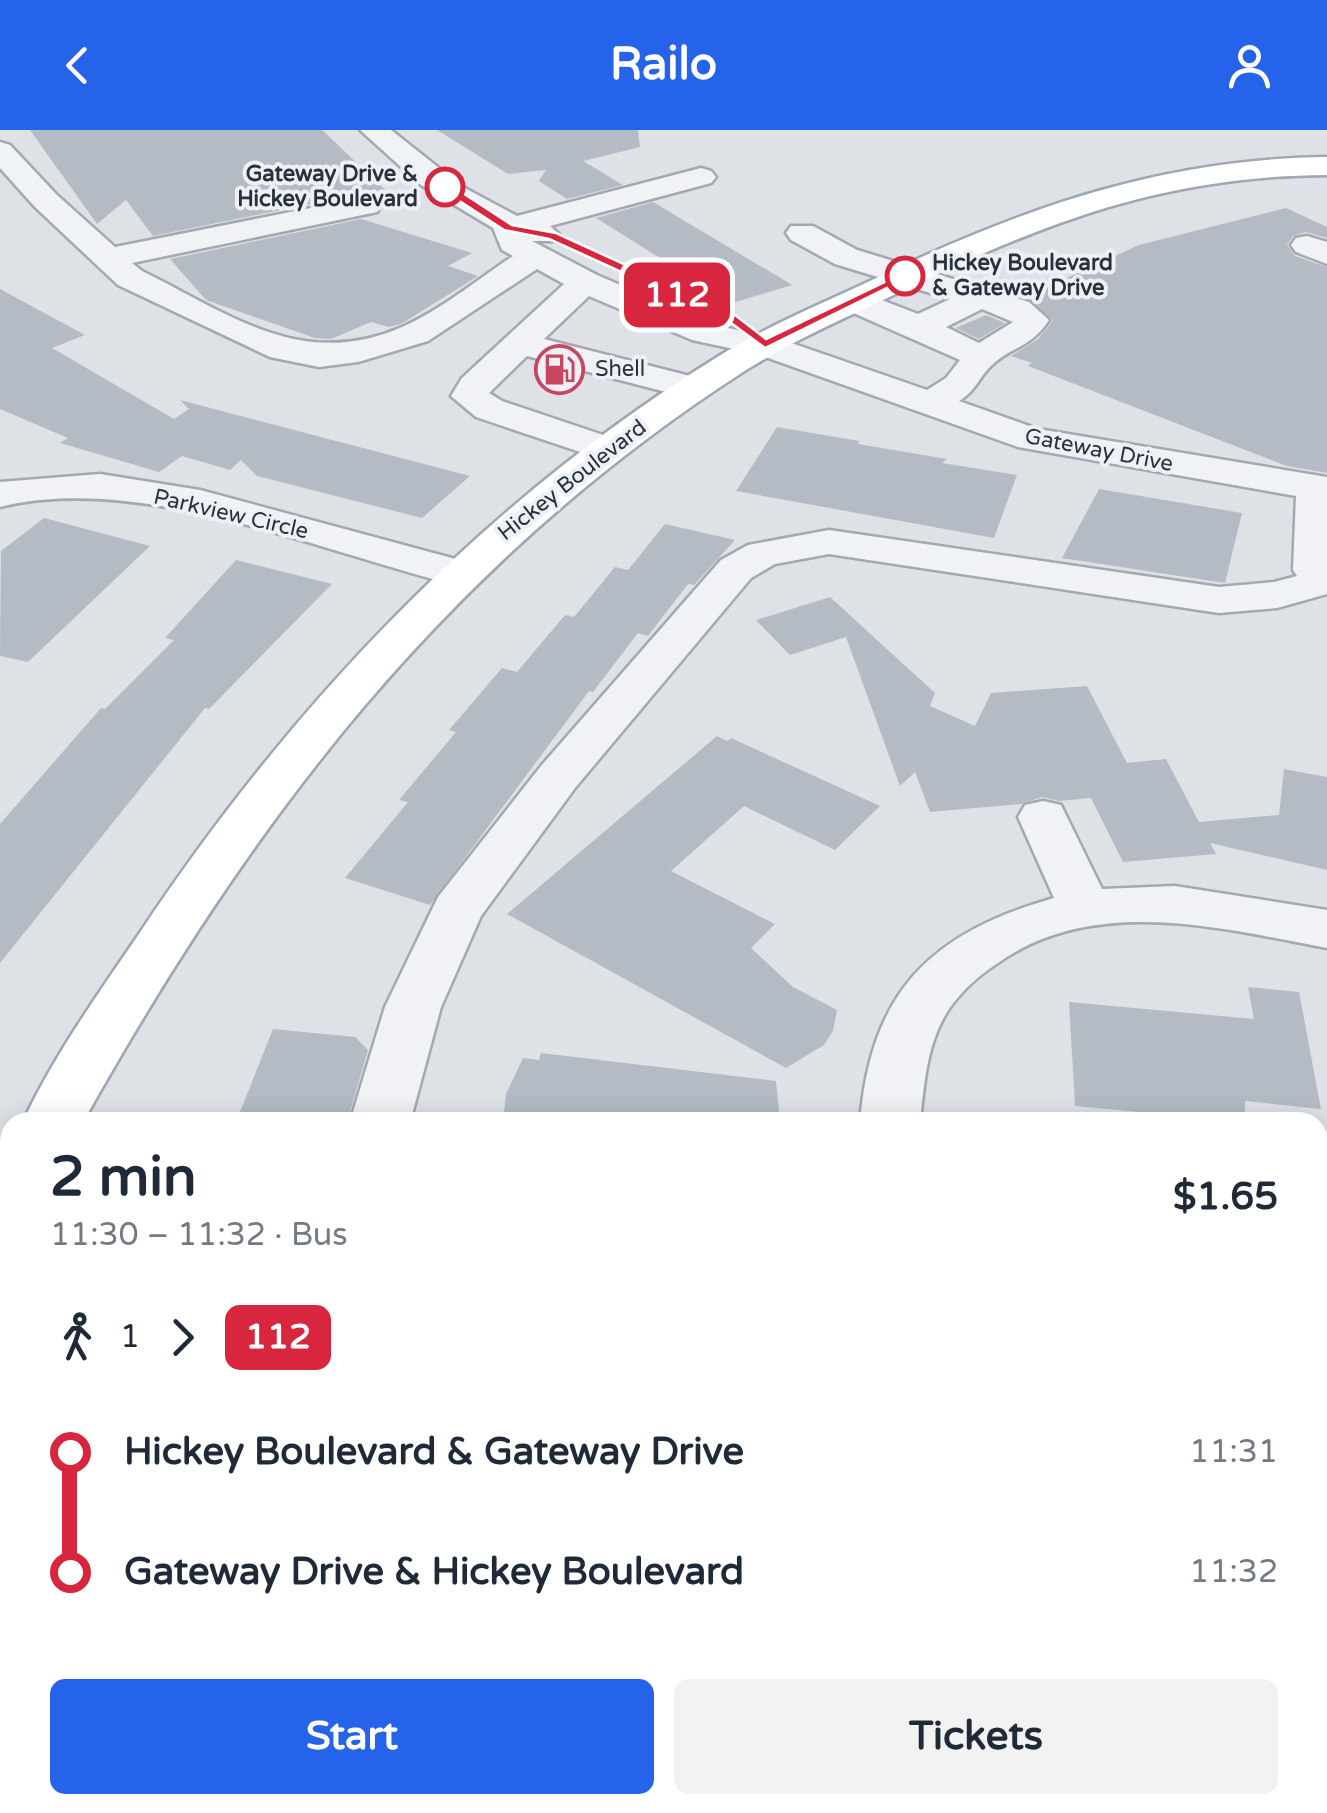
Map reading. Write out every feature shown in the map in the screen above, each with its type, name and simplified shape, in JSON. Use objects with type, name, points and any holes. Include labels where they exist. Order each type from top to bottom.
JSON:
[{"type":"main road","name":"Hickey Boulevard","points":[[59,1112],[118,1008],[238,826],[359,678],[459,573],[608,448],[693,388],[765,344],[1016,228],[1152,184],[1229,168],[1325,165]]},
{"type":"street","name":"Gateway Drive","points":[[374,130],[414,165],[508,228],[552,236],[731,318],[765,344]]},
{"type":"street","points":[[0,150],[46,202],[130,278],[270,347],[319,356],[358,352],[416,334],[535,256]]},
{"type":"street","points":[[508,228],[701,177]]},
{"type":"street","points":[[109,258],[366,206]]},
{"type":"street","name":"Gateway Drive","points":[[508,228],[513,244],[535,256],[704,333],[765,344],[1031,440],[1090,440],[1322,488]]},
{"type":"street","points":[[802,233],[846,257],[980,296],[1016,309],[1032,320],[1024,332],[980,357],[959,386],[930,404]]},
{"type":"street","points":[[585,282],[474,386],[469,396],[489,409],[608,448]]},
{"type":"street","points":[[919,327],[980,296]]},
{"type":"street","points":[[854,301],[980,357]]},
{"type":"street","points":[[522,344],[693,388]]},
{"type":"street","name":"Parkview Circle","points":[[3,490],[100,486],[200,502],[459,573]]},
{"type":"street","points":[[383,1112],[413,1007],[457,910],[558,777],[736,569],[763,554],[829,542],[1219,600],[1277,595],[1327,580],[1314,570],[1322,488]]},
{"type":"street","points":[[1044,817],[1085,908]]},
{"type":"street","points":[[891,1112],[899,1056],[934,984],[971,951],[1002,932],[1085,908],[1138,904],[1191,906],[1327,928]]},
{"type":"building","points":[[30,130],[322,130],[397,201],[384,204],[378,196],[365,193],[153,236],[126,200],[97,224]]},
{"type":"building","points":[[437,130],[638,130],[640,147],[583,161],[623,185],[567,199],[539,181],[546,170],[508,174]]},
{"type":"building","points":[[653,202],[792,285],[732,303],[596,218]]},
{"type":"building","points":[[1286,208],[1327,227],[1327,238],[1306,232],[1293,236],[1287,245],[1295,256],[1327,267],[1327,473],[1287,466],[1011,356],[1038,339],[1053,320],[1025,297],[1139,245]]},
{"type":"building","points":[[361,219],[472,253],[448,266],[478,276],[401,324],[389,327],[371,322],[331,339],[315,338],[206,300],[170,259]]},
{"type":"building","points":[[0,289],[85,335],[52,348],[174,419],[189,409],[180,400],[470,476],[422,518],[257,476],[241,460],[230,470],[182,456],[159,472],[60,443],[68,438],[0,409]]},
{"type":"building","points":[[986,315],[1005,323],[979,339],[956,328]]},
{"type":"building","points":[[777,427],[1017,475],[994,538],[736,491]]},
{"type":"building","points":[[1099,489],[1242,513],[1225,583],[1062,558]]},
{"type":"building","points":[[44,518],[150,546],[28,662],[0,656],[1,551]]},
{"type":"building","points":[[665,524],[735,540],[694,585],[688,584],[648,636],[638,633],[593,692],[589,691],[430,905],[345,878],[408,802],[399,800],[456,732],[449,730],[502,668],[517,672],[565,615],[574,617],[615,567],[628,570]]},
{"type":"building","points":[[236,560],[332,584],[209,709],[205,708],[0,963],[0,824],[101,708],[105,709],[174,640],[165,638]]},
{"type":"building","points":[[830,597],[935,693],[930,706],[975,726],[991,693],[1087,686],[1127,763],[1166,759],[1199,822],[1279,815],[1284,769],[1327,777],[1327,870],[1210,843],[1216,854],[1123,862],[1091,798],[1059,801],[1042,797],[1021,804],[930,812],[915,772],[900,786],[846,637],[790,655],[756,620]]},
{"type":"building","points":[[717,736],[727,741],[731,738],[880,806],[835,850],[744,806],[671,871],[775,924],[751,948],[793,987],[837,1010],[833,1031],[824,1045],[786,1068],[507,914]]},
{"type":"building","points":[[1248,987],[1299,992],[1321,1109],[1245,1101],[1245,1112],[1139,1112],[1075,1106],[1069,1002],[1254,1019]]},
{"type":"building","points":[[273,1029],[355,1037],[368,1050],[350,1112],[240,1112]]},
{"type":"building","points":[[541,1053],[776,1081],[779,1112],[504,1112],[506,1094],[523,1058],[539,1060]]},
{"type":"bus line","name":"112","points":[[445,187],[508,228],[552,236],[731,318],[765,344],[905,276]]},
{"type":"place","name":"Gateway Drive & Hickey Boulevard","points":[[445,187]]},
{"type":"place","name":"Hickey Boulevard & Gateway Drive","points":[[905,276]]},
{"type":"place","name":"Shell","points":[[560,369]]}]
